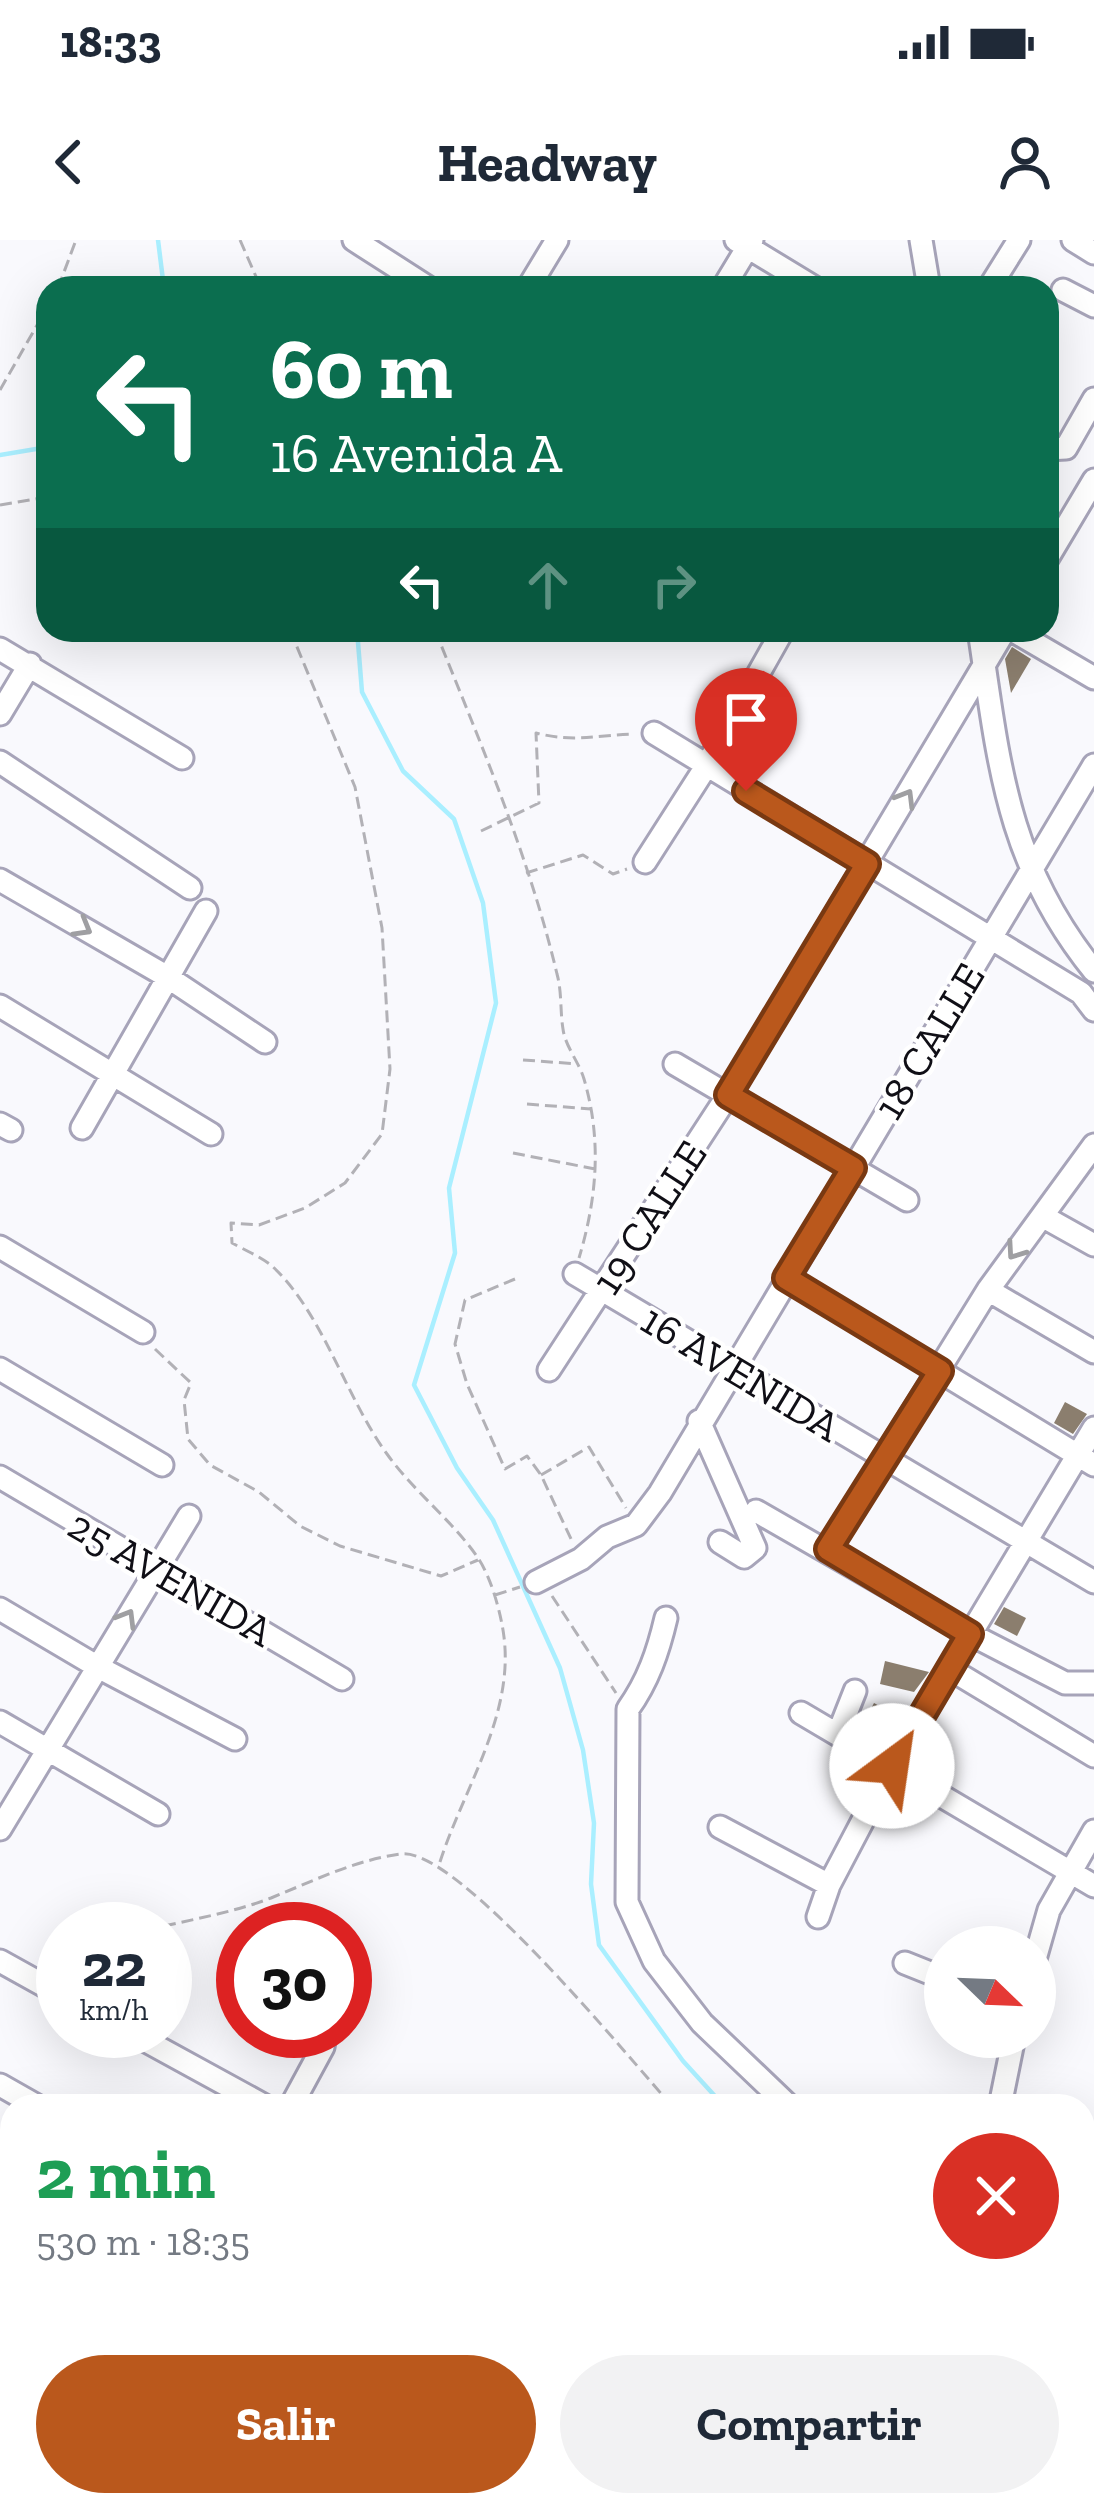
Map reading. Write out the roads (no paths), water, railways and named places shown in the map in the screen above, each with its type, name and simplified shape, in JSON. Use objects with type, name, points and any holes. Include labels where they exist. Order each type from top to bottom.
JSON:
[{"type":"street","points":[[354,240],[410,276]]},
{"type":"street","points":[[535,276],[557,240]]},
{"type":"street","points":[[921,240],[926,276]]},
{"type":"street","points":[[996,276],[1019,240]]},
{"type":"street","points":[[1072,240],[1094,253]]},
{"type":"street","points":[[729,276],[745,242],[797,276]]},
{"type":"street","points":[[1063,290],[1094,306]]},
{"type":"street","points":[[1059,448],[1066,448],[1094,399]]},
{"type":"street","points":[[1059,539],[1094,480]]},
{"type":"street","points":[[645,862],[707,765],[775,642]]},
{"type":"street","points":[[981,642],[1009,811],[1030,872],[1066,936],[1094,971]]},
{"type":"street","name":"19 CALLE","points":[[549,1370],[728,1095],[1000,642]]},
{"type":"street","points":[[1030,642],[1094,678]]},
{"type":"street","points":[[0,649],[182,758]]},
{"type":"street","points":[[0,714],[30,664]]},
{"type":"street","points":[[654,733],[1081,993],[1094,1010]]},
{"type":"street","points":[[0,763],[190,888]]},
{"type":"street","name":"18 CALLE","points":[[539,1580],[636,1525],[660,1492],[1094,765]]},
{"type":"street","points":[[0,880],[166,976],[265,1042]]},
{"type":"street","points":[[82,1128],[206,911]]},
{"type":"street","points":[[0,1006],[211,1134]]},
{"type":"street","points":[[675,1064],[907,1200]]},
{"type":"street","points":[[828,1549],[988,1290],[1094,1145]]},
{"type":"street","points":[[1051,1222],[1094,1245]]},
{"type":"street","points":[[3,1255],[142,1332]]},
{"type":"street","name":"16 AVENIDA","points":[[575,1274],[1094,1582]]},
{"type":"street","points":[[786,1278],[1086,1460]]},
{"type":"street","points":[[988,1290],[1094,1352]]},
{"type":"street","points":[[0,1369],[162,1466]]},
{"type":"street","points":[[699,1421],[755,1548],[744,1557],[720,1542]]},
{"type":"street","points":[[818,1917],[829,1885],[892,1766],[970,1634],[1086,1460],[1094,1428]]},
{"type":"street","name":"25 AVENIDA","points":[[0,1477],[342,1679]]},
{"type":"street","points":[[756,1510],[970,1634],[1065,1683],[1094,1683]]},
{"type":"street","points":[[0,1829],[189,1516]]},
{"type":"street","points":[[0,1609],[235,1739]]},
{"type":"street","points":[[666,1618],[658,1654],[628,1709],[627,1902],[653,1961],[702,2023],[776,2094]]},
{"type":"street","points":[[950,1669],[1094,1756]]},
{"type":"street","points":[[838,1734],[855,1691]]},
{"type":"street","points":[[801,1713],[1094,1886]]},
{"type":"street","points":[[0,1722],[158,1814]]},
{"type":"street","points":[[720,1827],[829,1885]]},
{"type":"street","points":[[1044,1926],[1094,1831]]},
{"type":"street","points":[[0,1961],[36,1981]]},
{"type":"street","points":[[905,1964],[924,1971]]},
{"type":"street","points":[[178,2058],[244,2094]]},
{"type":"street","points":[[297,2094],[317,2058]]},
{"type":"street","points":[[1002,2094],[1010,2058]]},
{"type":"waterway","points":[[158,240],[162,276]]},
{"type":"waterway","points":[[0,455],[36,449]]},
{"type":"waterway","points":[[358,642],[362,692],[403,771],[454,819],[483,903],[496,1003],[449,1188],[455,1253],[414,1385],[457,1468],[493,1520],[560,1668],[583,1750],[594,1823],[591,1884],[599,1945],[683,2061],[713,2094]]}]
